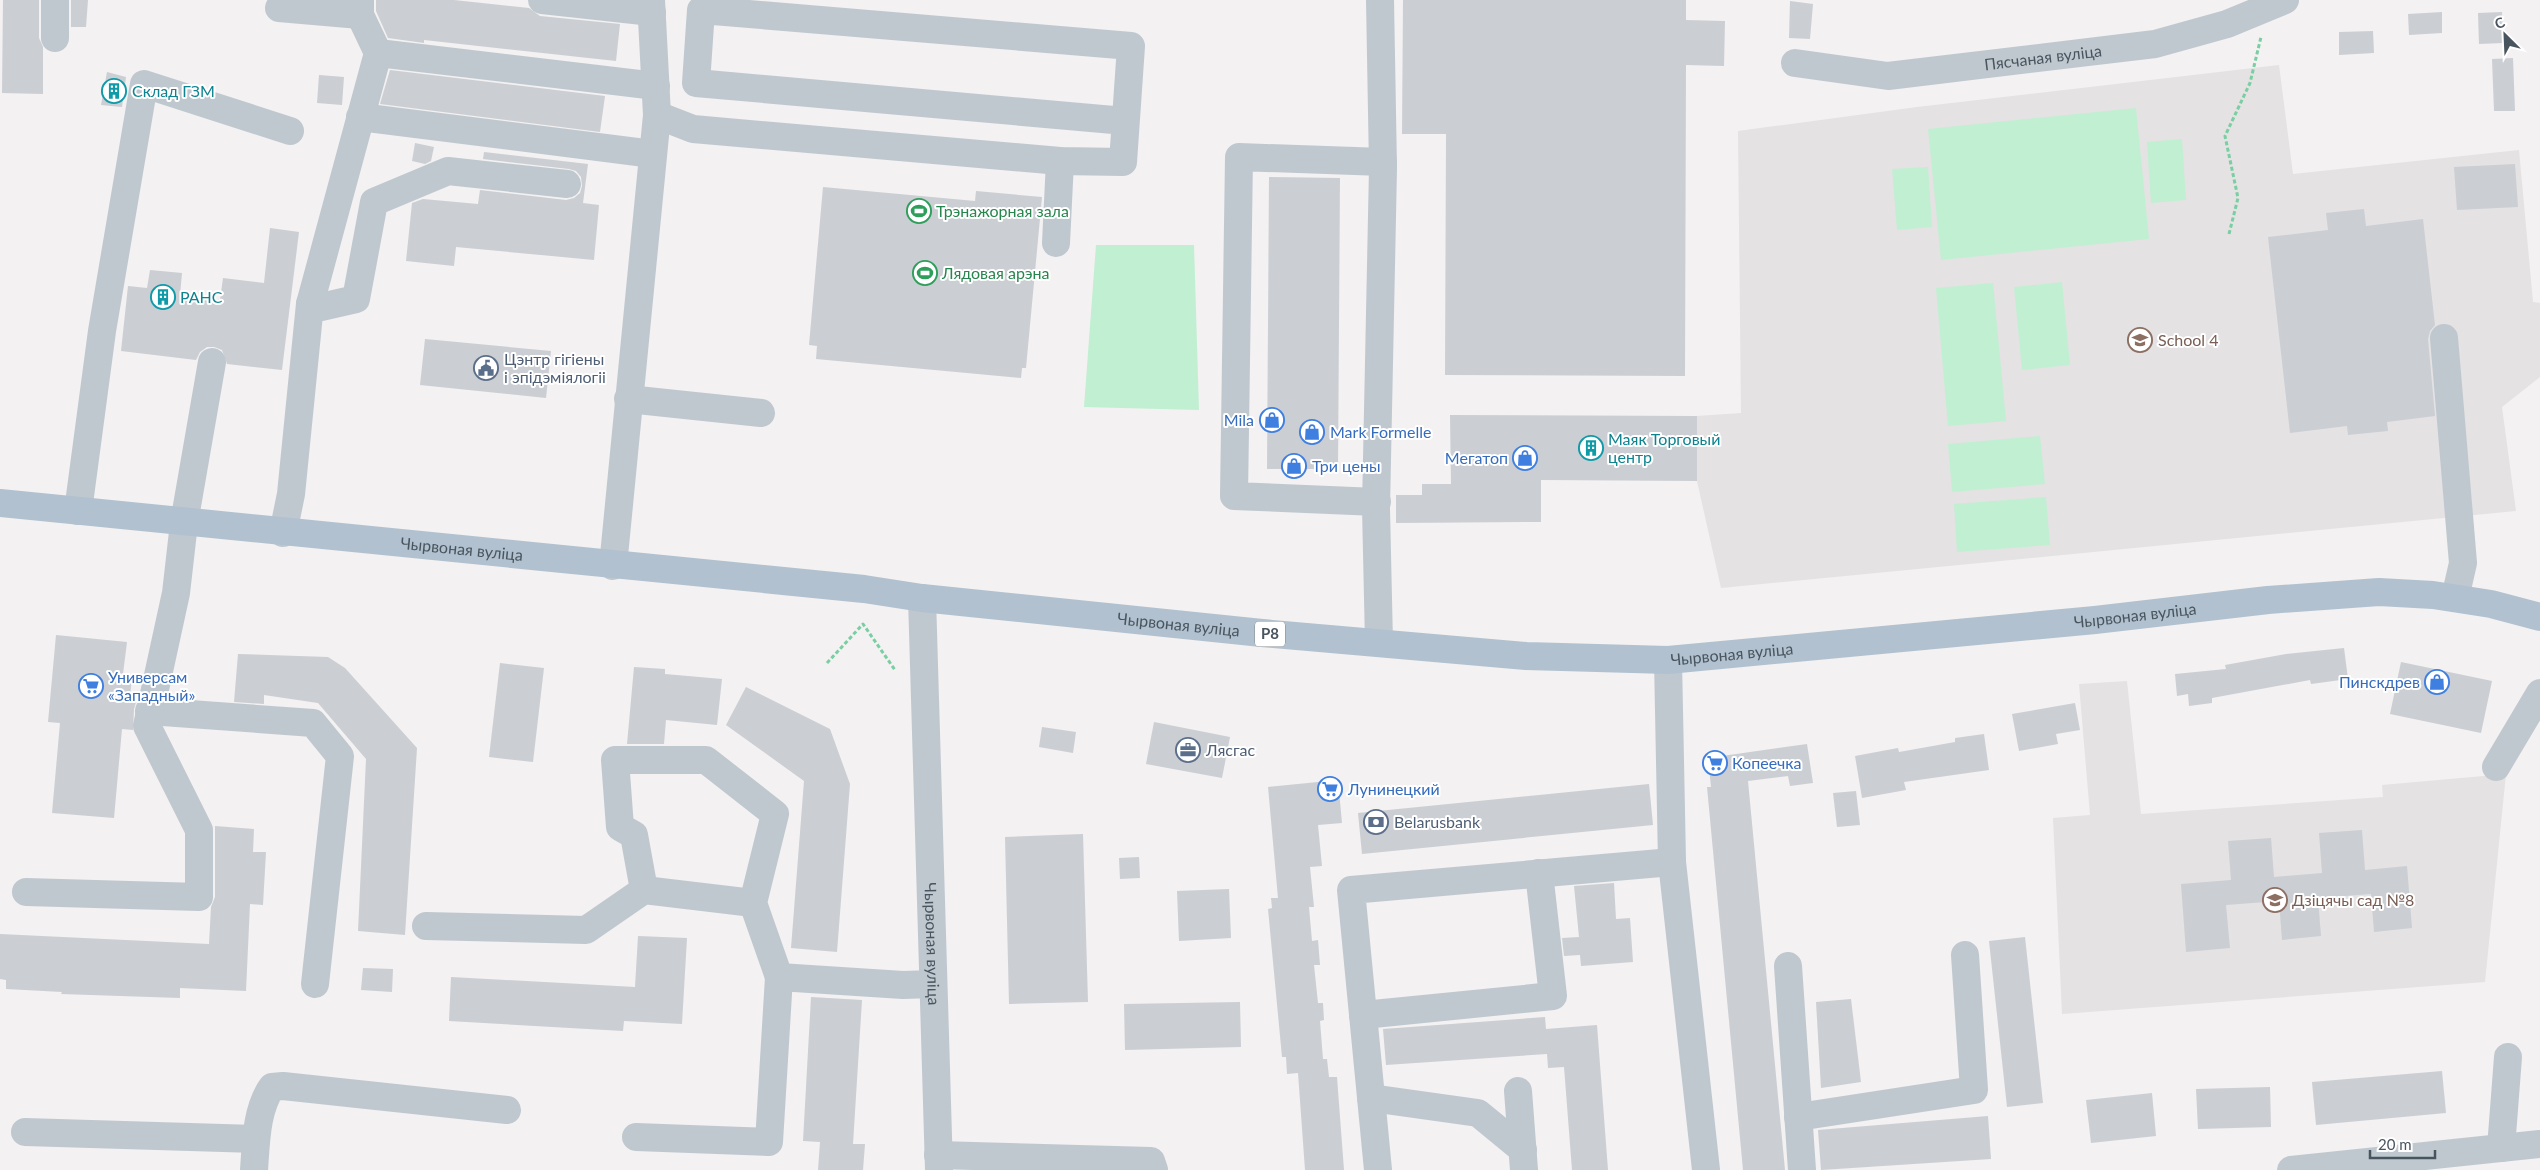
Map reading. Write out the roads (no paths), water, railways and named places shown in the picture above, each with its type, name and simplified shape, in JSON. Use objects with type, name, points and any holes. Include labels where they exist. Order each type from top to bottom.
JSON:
[{"type":"main road","name":"Чырвоная вуліца","points":[[0,503],[613,566],[864,589],[922,598],[1176,625],[1526,656],[1668,660],[2095,620],[2268,600],[2378,592],[2455,598],[2490,604],[2540,617]]},
{"type":"street","points":[[55,0],[55,38]]},
{"type":"street","points":[[542,0],[652,6],[657,115],[613,566]]},
{"type":"street","points":[[1379,643],[1376,502],[1383,162],[1380,0]]},
{"type":"street","name":"Пясчаная вуліца","points":[[1795,63],[1888,76],[2155,44],[2227,24],[2276,4]]},
{"type":"street","points":[[278,8],[360,8],[378,54],[310,304],[291,494],[283,533]]},
{"type":"street","points":[[657,115],[693,128],[1060,161],[1123,162],[1131,46],[701,10],[696,83],[1125,121]]},
{"type":"street","points":[[655,44],[698,42]]},
{"type":"street","points":[[378,54],[656,86]]},
{"type":"street","points":[[78,511],[102,331],[144,84],[290,131]]},
{"type":"street","points":[[360,117],[653,154]]},
{"type":"street","points":[[1376,502],[1234,496],[1239,157],[1383,162]]},
{"type":"street","points":[[1056,242],[1060,161]]},
{"type":"street","points":[[310,304],[321,307],[356,299],[374,202],[448,171],[567,184]]},
{"type":"street","points":[[2444,338],[2463,563],[2455,598]]},
{"type":"street","points":[[26,892],[198,897],[199,830],[147,726],[176,593],[184,523],[212,362]]},
{"type":"street","points":[[628,399],[761,413]]},
{"type":"street","name":"Чырвоная вуліца","points":[[922,598],[938,1163]]},
{"type":"street","points":[[1668,660],[1672,862],[1706,1170]]},
{"type":"street","points":[[2496,768],[2540,693]]},
{"type":"street","points":[[149,711],[313,724],[340,756],[315,984]]},
{"type":"street","points":[[636,1137],[769,1142],[779,977],[753,903],[775,814],[706,760],[615,760],[620,827],[634,835],[644,890]]},
{"type":"street","points":[[1378,1170],[1351,890],[1672,862]]},
{"type":"street","points":[[1363,1015],[1553,996],[1539,873]]},
{"type":"street","points":[[426,926],[586,930],[644,890],[753,903]]},
{"type":"street","points":[[1798,1117],[1974,1090],[1966,954]]},
{"type":"street","points":[[1788,966],[1802,1170]]},
{"type":"street","points":[[779,977],[904,985],[933,984]]},
{"type":"street","points":[[2501,1148],[2508,1057]]},
{"type":"street","points":[[254,1170],[256,1139],[265,1096],[272,1088],[283,1086],[507,1110]]},
{"type":"street","points":[[1518,1091],[1523,1160]]},
{"type":"street","points":[[1371,1098],[1478,1113],[1523,1160]]},
{"type":"street","points":[[25,1132],[256,1139]]},
{"type":"street","points":[[2292,1170],[2540,1144]]},
{"type":"street","points":[[938,1163],[1151,1161],[1154,1170]]},
{"type":"place","name":"Склад ГЗМ","points":[[114,91]]},
{"type":"place","name":"Трэнажорная зала","points":[[919,211]]},
{"type":"place","name":"Лядовая арэна","points":[[925,273]]},
{"type":"place","name":"РАНС","points":[[163,297]]},
{"type":"place","name":"School 4","points":[[2140,340]]},
{"type":"place","name":"Цэнтр гігіены і эпідэміялогіі","points":[[486,368]]},
{"type":"place","name":"Mila","points":[[1272,420]]},
{"type":"place","name":"Mark Formelle","points":[[1312,432]]},
{"type":"place","name":"Маяк Торговый центр","points":[[1591,448]]},
{"type":"place","name":"Мегатоп","points":[[1525,458]]},
{"type":"place","name":"Три цены","points":[[1294,466]]},
{"type":"place","name":"Пинскдрев","points":[[2437,682]]},
{"type":"place","name":"Универсам «Западный»","points":[[91,686]]},
{"type":"place","name":"Лясгас","points":[[1188,750]]},
{"type":"place","name":"Копеечка","points":[[1715,763]]},
{"type":"place","name":"Лунинецкий","points":[[1330,789]]},
{"type":"place","name":"Belarusbank","points":[[1376,822]]},
{"type":"place","name":"Дзіцячы сад №8","points":[[2275,900]]}]
